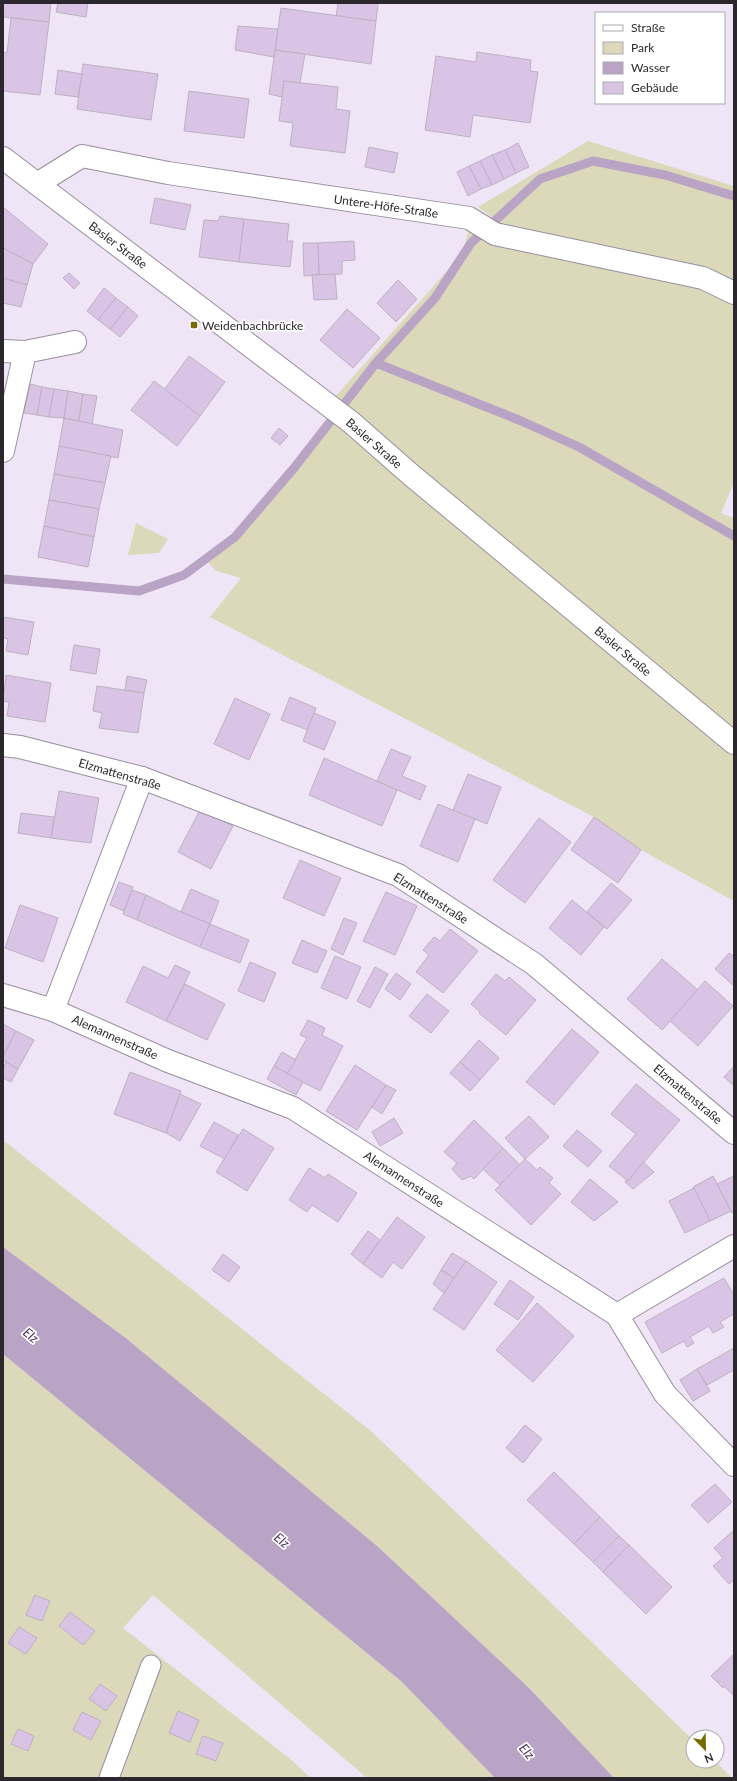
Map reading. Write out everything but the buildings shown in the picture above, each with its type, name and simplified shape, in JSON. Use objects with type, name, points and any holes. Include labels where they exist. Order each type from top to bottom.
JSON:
[{"type":"street","name":"Untere-Höfe-Straße","points":[[37,184],[82,156],[176,174],[469,218],[495,234],[703,278],[734,293]]},
{"type":"street","name":"Basler Straße","points":[[3,158],[352,423],[410,474],[734,743]]},
{"type":"street","points":[[3,351],[25,352],[75,342]]},
{"type":"street","points":[[3,451],[25,352]]},
{"type":"street","name":"Elzmattenstraße","points":[[3,745],[20,747],[142,778],[398,875],[534,964],[734,1133]]},
{"type":"street","points":[[53,1010],[142,778]]},
{"type":"street","name":"Alemannenstraße","points":[[3,995],[53,1010],[168,1061],[293,1108],[617,1315],[665,1394],[734,1465]]},
{"type":"street","points":[[617,1315],[734,1246]]},
{"type":"lane","points":[[109,1778],[151,1665]]},
{"type":"green space","points":[[588,141],[734,186],[734,482],[721,513],[734,518],[734,901],[641,850],[594,817],[210,617],[241,578],[216,571],[207,561],[238,538],[297,469],[335,421],[335,397],[462,254],[469,229],[506,227],[478,207]]},
{"type":"green space","points":[[136,523],[168,539],[159,553],[128,555]]},
{"type":"green space","points":[[3,1140],[371,1431],[685,1732],[685,1769],[723,1769],[732,1778],[614,1778],[529,1688],[376,1545],[127,1339],[3,1247]]},
{"type":"green space","points":[[3,1354],[402,1682],[495,1778],[367,1778],[153,1595],[123,1628],[289,1758],[311,1778],[3,1778]]},
{"type":"water","name":"Elz","points":[[3,1247],[127,1339],[376,1545],[529,1688],[614,1778],[495,1778],[402,1682],[3,1354]]},
{"type":"waterway","points":[[3,579],[139,591],[184,575],[235,537],[294,468],[376,363],[435,298],[471,243],[540,179],[593,161],[665,175],[734,196]]},
{"type":"waterway","points":[[376,363],[519,420],[579,447],[734,536]]},
{"type":"place","name":"Weidenbachbrücke","points":[[194,325]]}]
